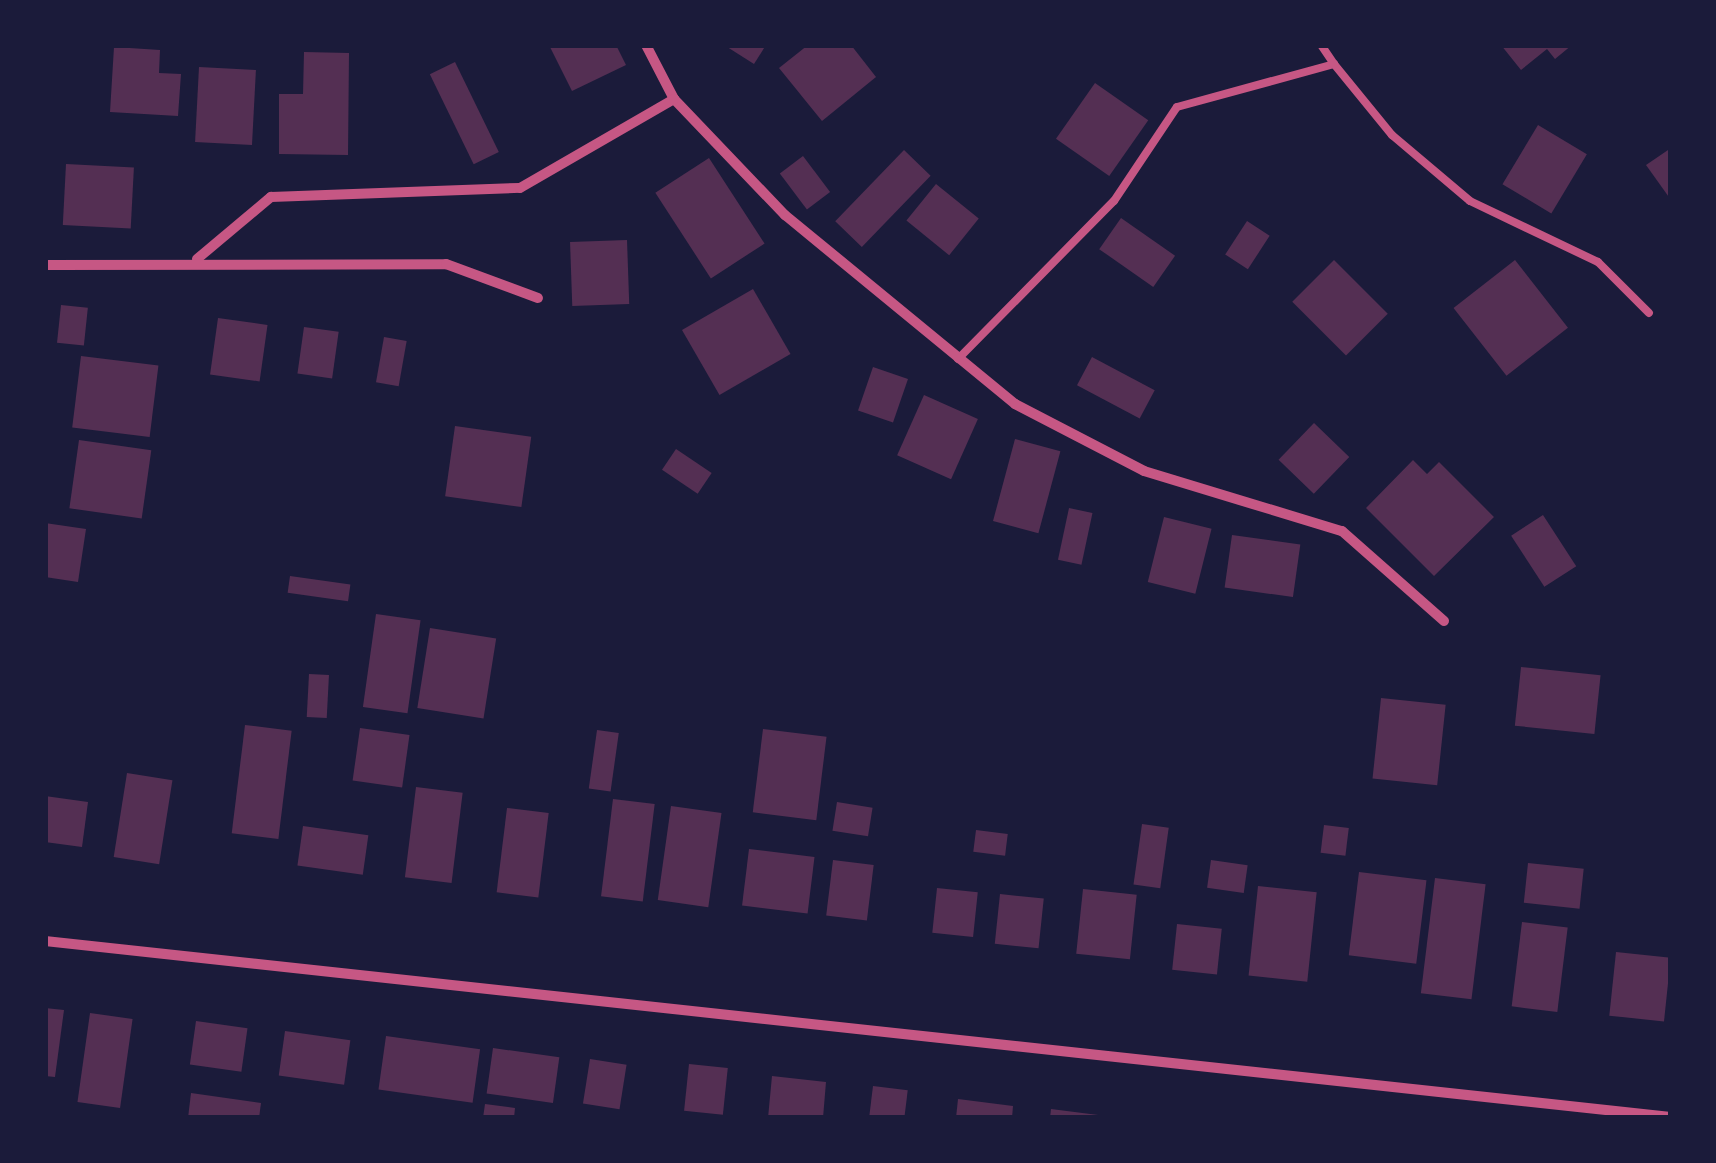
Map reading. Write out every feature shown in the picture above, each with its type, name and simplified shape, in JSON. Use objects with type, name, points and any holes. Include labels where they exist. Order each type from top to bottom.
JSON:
[{"type":"street","points":[[646,45],[674,99],[784,215],[1014,404],[1144,470],[1342,531],[1444,621]]},
{"type":"street","points":[[197,259],[272,197],[520,188],[674,99]]},
{"type":"street","points":[[45,265],[197,259],[446,264],[538,298]]},
{"type":"street","points":[[45,941],[1671,1118]]},
{"type":"lane","points":[[1321,45],[1392,135],[1470,202],[1598,262],[1649,312]]},
{"type":"lane","points":[[958,358],[1114,201],[1177,107],[1334,64]]},
{"type":"building","points":[[549,45],[616,45],[626,65],[572,91]]},
{"type":"building","points":[[724,45],[766,45],[754,64]]},
{"type":"building","points":[[808,45],[851,45],[876,77],[822,121],[779,68]]},
{"type":"building","points":[[1501,45],[1572,45],[1555,59],[1547,49],[1521,70]]},
{"type":"building","points":[[114,47],[160,50],[159,73],[181,74],[178,116],[110,112]]},
{"type":"building","points":[[304,52],[349,53],[348,155],[279,154],[279,94],[303,94]]},
{"type":"building","points":[[455,62],[499,152],[474,164],[430,74]]},
{"type":"building","points":[[199,67],[256,70],[252,145],[195,142]]},
{"type":"building","points":[[1095,83],[1148,120],[1109,176],[1056,139]]},
{"type":"building","points":[[1538,125],[1587,154],[1551,214],[1502,184]]},
{"type":"building","points":[[1671,148],[1671,200],[1646,165]]},
{"type":"building","points":[[904,150],[931,176],[862,247],[835,221]]},
{"type":"building","points":[[803,156],[830,192],[807,209],[780,173]]},
{"type":"building","points":[[709,158],[765,244],[711,278],[655,193]]},
{"type":"building","points":[[66,164],[134,168],[131,228],[63,225]]},
{"type":"building","points":[[936,184],[979,219],[949,255],[906,221]]},
{"type":"building","points":[[1121,218],[1175,256],[1153,287],[1099,249]]},
{"type":"building","points":[[1247,221],[1270,236],[1248,269],[1225,255]]},
{"type":"building","points":[[627,240],[629,304],[572,306],[570,242]]},
{"type":"building","points":[[1334,260],[1388,314],[1346,355],[1292,302]]},
{"type":"building","points":[[1515,260],[1568,328],[1506,376],[1454,308]]},
{"type":"building","points":[[753,289],[790,354],[719,395],[682,330]]},
{"type":"building","points":[[61,305],[88,308],[84,346],[57,343]]},
{"type":"building","points":[[218,318],[268,325],[260,381],[210,374]]},
{"type":"building","points":[[304,327],[339,332],[332,378],[297,374]]},
{"type":"building","points":[[384,337],[407,341],[399,386],[376,382]]},
{"type":"building","points":[[81,356],[158,366],[150,437],[72,427]]},
{"type":"building","points":[[1092,357],[1155,390],[1140,419],[1077,385]]},
{"type":"building","points":[[873,367],[908,379],[893,423],[858,410]]},
{"type":"building","points":[[924,395],[978,419],[951,479],[897,455]]},
{"type":"building","points":[[1314,423],[1349,457],[1314,494],[1279,460]]},
{"type":"building","points":[[455,426],[531,437],[521,507],[445,496]]},
{"type":"building","points":[[1015,439],[1060,451],[1038,533],[993,521]]},
{"type":"building","points":[[79,440],[151,450],[142,518],[69,508]]},
{"type":"building","points":[[676,449],[712,473],[698,494],[662,470]]},
{"type":"building","points":[[1413,460],[1427,474],[1439,462],[1494,517],[1434,576],[1366,508]]},
{"type":"building","points":[[1069,508],[1092,513],[1081,565],[1058,560]]},
{"type":"building","points":[[1543,515],[1576,566],[1544,587],[1511,536]]},
{"type":"building","points":[[1164,517],[1212,529],[1195,594],[1148,582]]},
{"type":"building","points":[[45,523],[86,529],[78,582],[45,577]]},
{"type":"building","points":[[1232,535],[1300,545],[1293,597],[1225,587]]},
{"type":"building","points":[[290,576],[350,584],[348,601],[288,593]]},
{"type":"building","points":[[376,614],[421,620],[407,713],[363,707]]},
{"type":"building","points":[[430,628],[496,638],[484,718],[417,708]]},
{"type":"building","points":[[1521,667],[1601,675],[1594,734],[1515,726]]},
{"type":"building","points":[[309,674],[329,675],[327,718],[307,717]]},
{"type":"building","points":[[1381,698],[1446,705],[1437,785],[1373,779]]},
{"type":"building","points":[[245,725],[292,731],[278,839],[232,833]]},
{"type":"building","points":[[360,728],[410,735],[402,787],[353,780]]},
{"type":"building","points":[[763,729],[827,737],[816,820],[753,812]]},
{"type":"building","points":[[597,730],[619,733],[611,791],[589,788]]},
{"type":"building","points":[[127,773],[172,780],[159,864],[114,857]]},
{"type":"building","points":[[416,787],[463,793],[452,883],[405,877]]},
{"type":"building","points":[[45,796],[88,802],[82,847],[45,842]]},
{"type":"building","points":[[613,799],[655,804],[643,901],[601,896]]},
{"type":"building","points":[[837,802],[873,808],[868,836],[832,831]]},
{"type":"building","points":[[671,806],[722,813],[708,907],[658,900]]},
{"type":"building","points":[[507,808],[549,813],[538,897],[497,892]]},
{"type":"building","points":[[1142,824],[1169,828],[1160,888],[1134,884]]},
{"type":"building","points":[[1324,825],[1349,828],[1345,856],[1321,853]]},
{"type":"building","points":[[303,826],[368,835],[363,875],[297,866]]},
{"type":"building","points":[[976,830],[1008,834],[1005,856],[973,852]]},
{"type":"building","points":[[749,849],[815,857],[808,914],[742,906]]},
{"type":"building","points":[[833,860],[874,865],[867,921],[826,916]]},
{"type":"building","points":[[1211,860],[1248,865],[1244,893],[1207,888]]},
{"type":"building","points":[[1528,863],[1584,869],[1580,909],[1524,903]]},
{"type":"building","points":[[1359,872],[1426,880],[1416,964],[1349,955]]},
{"type":"building","points":[[1435,878],[1486,884],[1471,999],[1421,993]]},
{"type":"building","points":[[1258,886],[1317,892],[1307,982],[1249,976]]},
{"type":"building","points":[[937,888],[978,892],[973,937],[932,933]]},
{"type":"building","points":[[1083,889],[1137,895],[1130,959],[1076,954]]},
{"type":"building","points":[[1000,894],[1044,899],[1039,948],[995,944]]},
{"type":"building","points":[[1522,922],[1568,928],[1557,1012],[1512,1006]]},
{"type":"building","points":[[1177,924],[1222,929],[1217,974],[1172,970]]},
{"type":"building","points":[[1616,952],[1671,958],[1664,1021],[1609,1016]]},
{"type":"building","points":[[45,1008],[64,1010],[55,1077],[45,1076]]},
{"type":"building","points":[[90,1013],[133,1019],[120,1108],[77,1102]]},
{"type":"building","points":[[196,1021],[247,1028],[241,1072],[190,1065]]},
{"type":"building","points":[[285,1031],[350,1040],[344,1085],[279,1076]]},
{"type":"building","points":[[386,1036],[480,1049],[473,1103],[378,1089]]},
{"type":"building","points":[[493,1048],[559,1057],[553,1103],[487,1094]]},
{"type":"building","points":[[590,1059],[627,1065],[620,1109],[583,1103]]},
{"type":"building","points":[[689,1064],[728,1068],[723,1115],[684,1111]]},
{"type":"building","points":[[772,1076],[826,1082],[823,1118],[768,1118]]},
{"type":"building","points":[[873,1086],[908,1090],[904,1118],[869,1118]]},
{"type":"building","points":[[191,1093],[261,1103],[259,1118],[188,1118]]},
{"type":"building","points":[[958,1099],[1013,1106],[1012,1118],[956,1118]]},
{"type":"building","points":[[485,1104],[515,1108],[514,1118],[483,1118]]},
{"type":"building","points":[[1051,1109],[1106,1116],[1106,1118],[1050,1118]]}]
